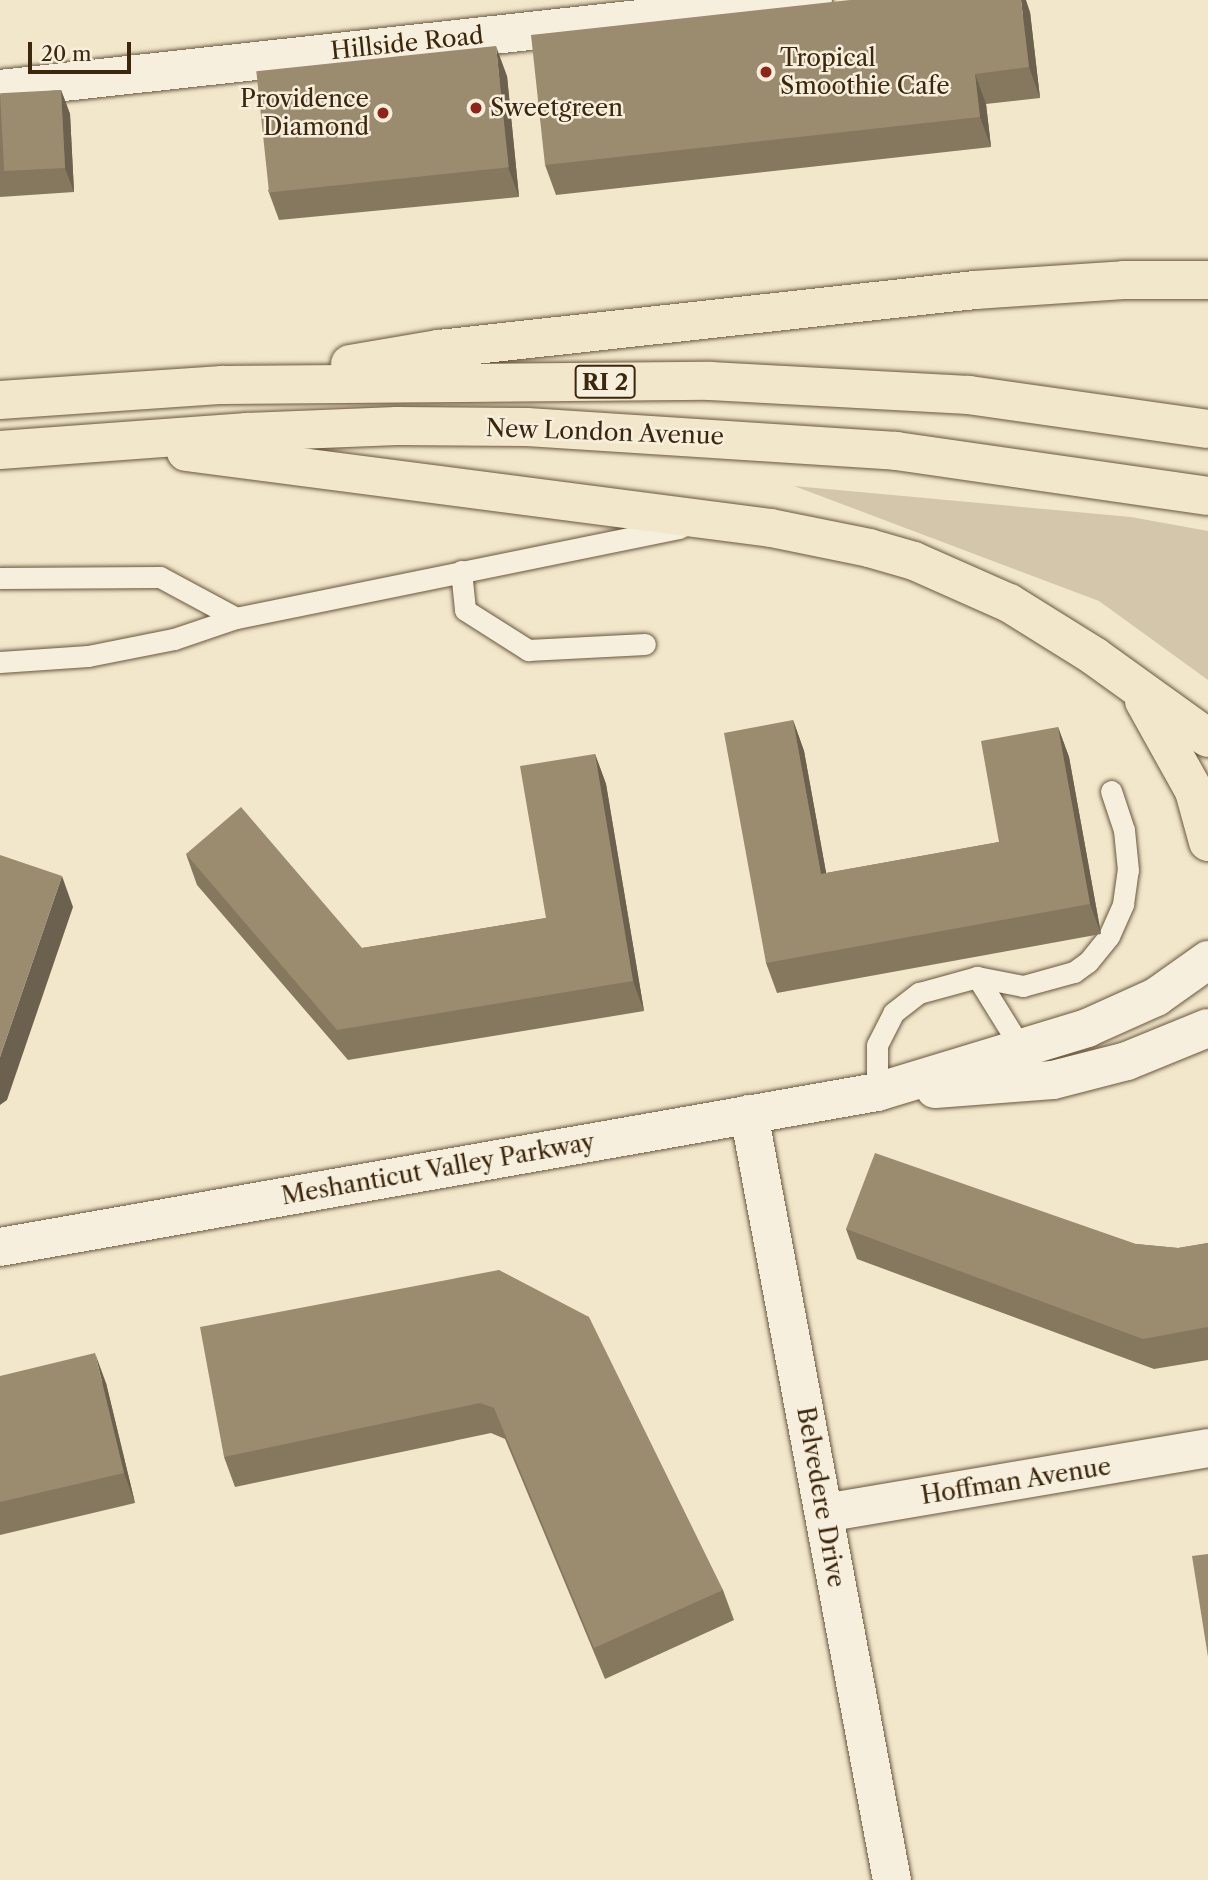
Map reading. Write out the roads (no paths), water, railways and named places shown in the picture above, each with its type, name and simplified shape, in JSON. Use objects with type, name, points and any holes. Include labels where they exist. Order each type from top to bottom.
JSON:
[{"type":"main road","points":[[222,386],[439,349],[903,298],[1124,280],[1208,280]]},
{"type":"main road","name":"New London Avenue","points":[[0,400],[222,386],[696,381],[838,385],[982,397],[1208,429]]},
{"type":"main road","name":"New London Avenue","points":[[0,450],[397,425],[649,432],[895,451],[1208,496]]},
{"type":"main road","points":[[111,441],[721,521],[869,548],[964,580],[1051,627],[1208,738]]},
{"type":"main road","points":[[1131,682],[1165,734],[1189,780],[1208,842]]},
{"type":"street","name":"Hillside Road","points":[[0,89],[813,0]]},
{"type":"street","name":"Meshanticut Valley Parkway","points":[[877,1092],[1122,1014],[1156,998],[1208,960]]},
{"type":"street","name":"Meshanticut Valley Parkway","points":[[0,1247],[877,1092],[1053,1080],[1127,1060],[1208,1028]]},
{"type":"street","name":"Belvedere Drive","points":[[749,1114],[892,1880]]},
{"type":"street","name":"Hoffman Avenue","points":[[824,1513],[1208,1448]]},
{"type":"lane","points":[[0,662],[88,656],[174,639],[236,618],[721,521]]},
{"type":"lane","points":[[461,571],[464,610],[528,650],[645,645]]},
{"type":"lane","points":[[0,578],[160,577],[236,618]]},
{"type":"lane","points":[[877,1092],[877,1045],[893,1013],[919,993],[977,977],[1023,986],[1073,972],[1088,962],[1109,936],[1123,904],[1128,870],[1124,830],[1111,791]]},
{"type":"lane","points":[[977,977],[1021,1048]]},
{"type":"place","name":"Tropical Smoothie Cafe","points":[[766,72]]},
{"type":"place","name":"Sweetgreen","points":[[476,108]]},
{"type":"place","name":"Providence Diamond","points":[[383,113]]}]
